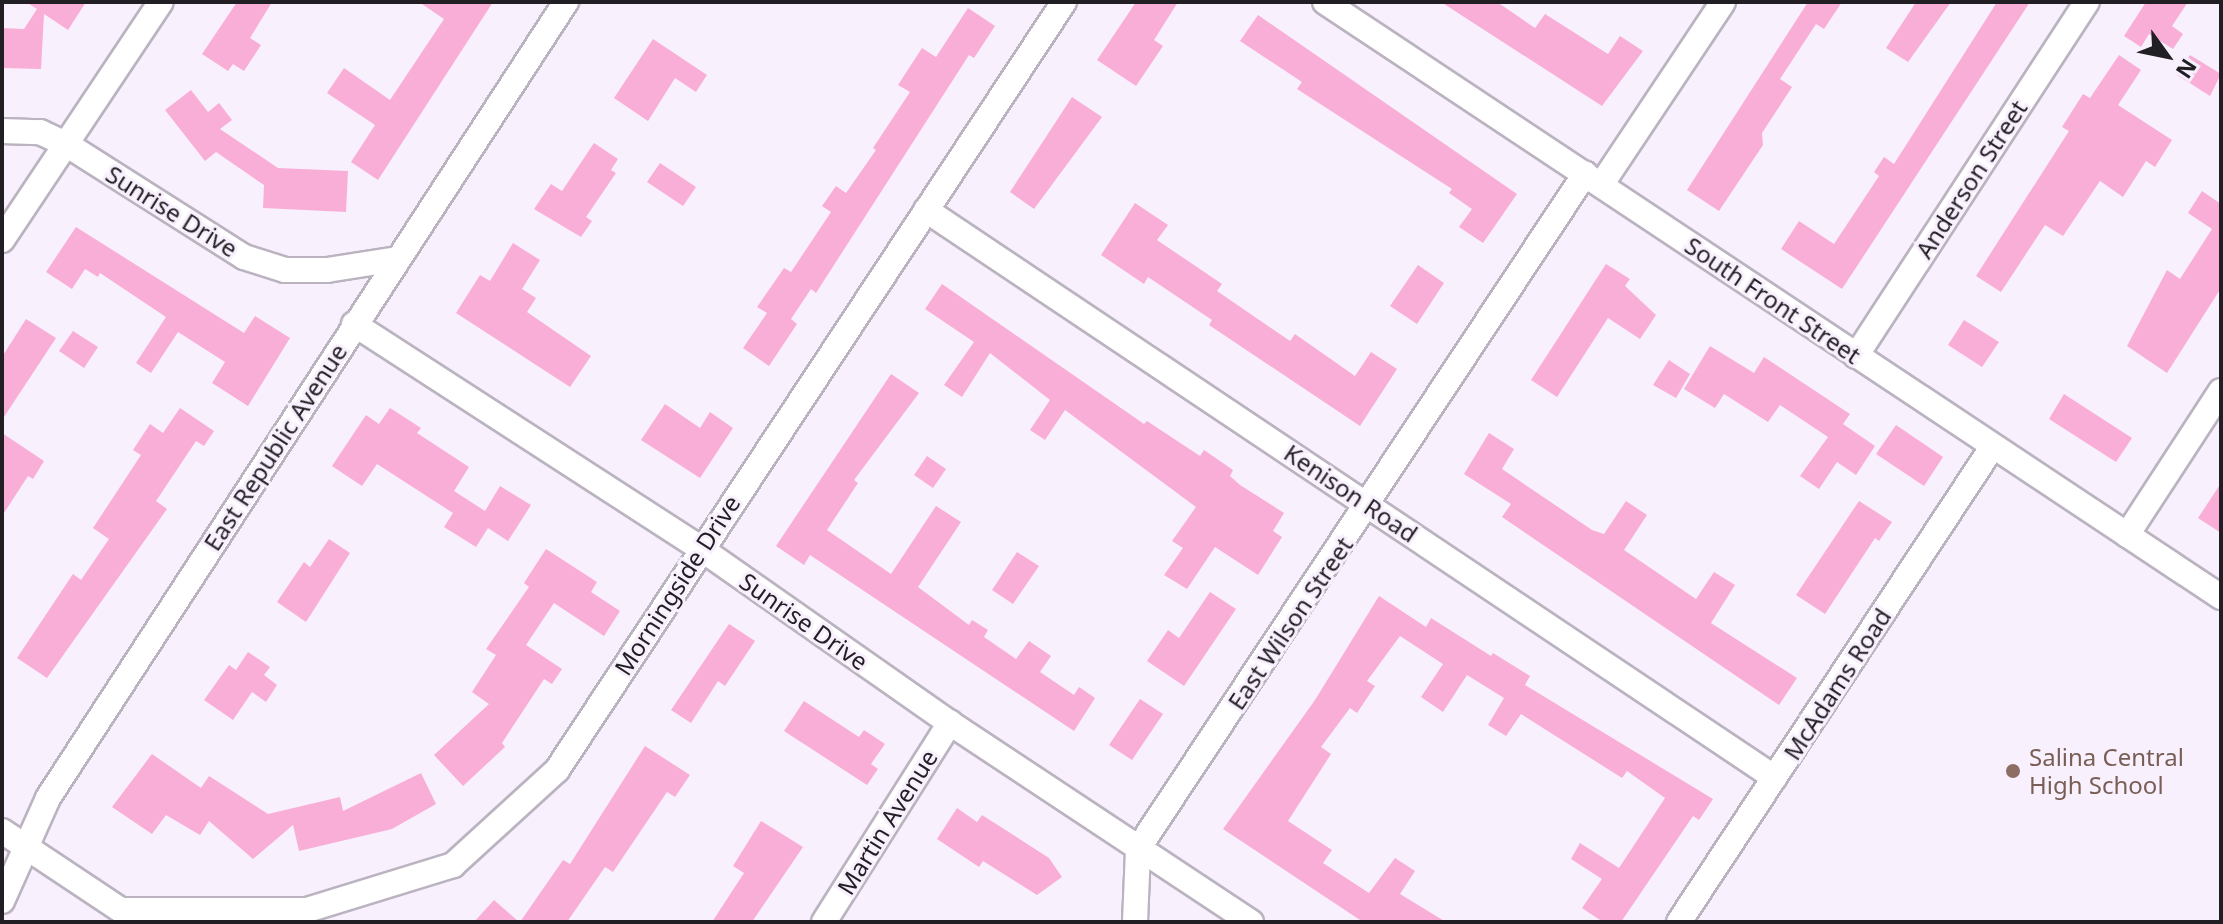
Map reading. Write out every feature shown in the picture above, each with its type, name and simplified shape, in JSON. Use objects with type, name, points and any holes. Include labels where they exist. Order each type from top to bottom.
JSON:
[{"type":"street","points":[[2,240],[161,2]]},
{"type":"street","name":"East Republic Avenue","points":[[2,901],[48,798],[566,2]]},
{"type":"street","name":"Morningside Drive","points":[[130,916],[249,916],[307,910],[453,865],[557,770],[700,548],[1064,2]]},
{"type":"street","name":"South Front Street","points":[[1325,2],[2221,597]]},
{"type":"street","name":"East Wilson Street","points":[[1138,849],[1369,505],[1593,180],[1723,2]]},
{"type":"street","name":"Anderson Street","points":[[1856,356],[2087,2]]},
{"type":"street","name":"Sunrise Drive","points":[[2,131],[40,132],[66,144],[244,257],[285,270],[327,270],[397,259]]},
{"type":"street","name":"Kenison Road","points":[[926,210],[1775,778]]},
{"type":"street","name":"Sunrise Drive","points":[[354,324],[700,548],[950,723],[1251,922]]},
{"type":"street","points":[[2127,535],[2221,391]]},
{"type":"street","name":"McAdams Road","points":[[1679,922],[1993,446]]},
{"type":"street","name":"Martin Avenue","points":[[824,922],[950,723]]},
{"type":"street","points":[[2,831],[130,916]]},
{"type":"street","points":[[1135,922],[1138,849]]},
{"type":"building","points":[[26,2],[86,2],[68,30],[44,14],[41,69],[2,68],[2,28],[24,29],[37,9]]},
{"type":"building","points":[[237,2],[272,2],[250,38],[261,45],[244,71],[233,64],[228,71],[202,54]]},
{"type":"building","points":[[419,2],[493,2],[378,180],[351,162],[375,125],[327,93],[344,68],[390,100],[444,19]]},
{"type":"building","points":[[1136,2],[1178,2],[1154,40],[1163,46],[1136,86],[1097,60]]},
{"type":"building","points":[[1441,2],[1497,2],[1535,28],[1545,14],[1608,54],[1620,36],[1643,51],[1602,106]]},
{"type":"building","points":[[1808,2],[1842,2],[1824,29],[1816,24],[1780,79],[1792,87],[1762,133],[1763,145],[1719,211],[1687,190]]},
{"type":"building","points":[[1916,2],[1951,2],[1908,62],[1886,48]]},
{"type":"building","points":[[1997,2],[2030,2],[1842,289],[1781,249],[1799,221],[1834,244],[1879,176],[1874,172],[1884,157],[1894,164]]},
{"type":"building","points":[[2146,2],[2188,2],[2172,26],[2183,34],[2173,49],[2149,34],[2141,47],[2124,36]]},
{"type":"building","points":[[968,8],[995,26],[974,58],[969,55],[816,293],[811,289],[791,319],[797,324],[769,366],[743,348],[767,313],[757,307],[784,268],[791,272],[831,212],[822,206],[836,186],[846,193],[876,150],[873,148],[910,92],[898,85],[922,48],[936,57]]},
{"type":"building","points":[[1258,15],[1517,194],[1483,243],[1459,227],[1472,209],[1449,193],[1452,189],[1297,89],[1302,82],[1240,41]]},
{"type":"building","points":[[653,39],[707,75],[696,92],[675,78],[648,121],[614,98]]},
{"type":"building","points":[[2119,55],[2141,70],[2118,105],[2172,140],[2155,167],[2146,161],[2123,197],[2100,181],[2063,236],[2045,225],[2001,292],[1976,276],[2069,131],[2062,127],[2083,94],[2090,98]]},
{"type":"building","points":[[2190,55],[2221,74],[2210,96],[2177,75]]},
{"type":"building","points":[[191,90],[208,112],[219,103],[232,120],[220,129],[278,168],[348,171],[346,212],[263,208],[264,185],[216,152],[205,161],[165,110]]},
{"type":"building","points":[[1072,97],[1102,117],[1034,209],[1010,192]]},
{"type":"building","points":[[594,143],[618,159],[611,170],[616,173],[586,217],[592,221],[581,237],[534,209],[551,184],[562,191]]},
{"type":"building","points":[[660,163],[696,187],[683,206],[647,182]]},
{"type":"building","points":[[2202,191],[2221,204],[2221,288],[2167,373],[2127,346],[2167,270],[2180,279],[2212,229],[2188,213]]},
{"type":"building","points":[[1135,203],[1168,225],[1157,240],[1222,284],[1217,291],[1290,341],[1295,334],[1355,376],[1371,352],[1397,369],[1360,426],[1209,325],[1212,320],[1148,277],[1144,284],[1101,255]]},
{"type":"building","points":[[76,227],[244,333],[255,316],[290,338],[248,406],[212,383],[225,362],[178,332],[151,373],[136,363],[166,317],[100,273],[98,277],[85,269],[72,289],[46,272]]},
{"type":"building","points":[[513,243],[540,260],[522,289],[536,298],[527,312],[591,356],[570,387],[456,313],[480,275],[490,281]]},
{"type":"building","points":[[1606,264],[1630,279],[1625,286],[1656,315],[1640,339],[1608,318],[1557,397],[1531,380]]},
{"type":"building","points":[[1418,265],[1444,283],[1417,324],[1390,306]]},
{"type":"building","points":[[942,284],[1144,424],[1147,421],[1200,456],[1204,450],[1233,470],[1230,476],[1240,485],[1284,513],[1273,531],[1282,537],[1258,575],[1215,547],[1187,589],[1164,575],[1183,548],[1172,541],[1196,507],[1065,410],[1045,440],[1030,430],[1050,400],[990,353],[962,397],[944,385],[974,342],[925,309]]},
{"type":"building","points":[[26,319],[56,338],[2,420],[2,357]]},
{"type":"building","points":[[1964,320],[1999,342],[1982,367],[1948,345]]},
{"type":"building","points":[[73,331],[98,347],[84,368],[59,351]]},
{"type":"building","points":[[1710,346],[1754,373],[1764,357],[1850,414],[1843,424],[1875,446],[1856,475],[1837,462],[1819,489],[1800,476],[1828,437],[1780,405],[1768,422],[1724,394],[1715,408],[1684,389]]},
{"type":"building","points":[[1669,360],[1690,374],[1676,398],[1653,385]]},
{"type":"building","points":[[891,374],[919,393],[854,480],[858,483],[827,530],[891,574],[936,506],[961,522],[918,587],[969,625],[972,620],[988,630],[984,637],[1016,659],[1029,641],[1051,656],[1040,672],[1074,695],[1079,687],[1095,698],[1074,731],[810,555],[804,565],[776,546]]},
{"type":"building","points":[[2064,394],[2132,438],[2116,462],[2049,419]]},
{"type":"building","points":[[665,404],[700,428],[710,412],[733,428],[700,478],[641,440]]},
{"type":"building","points":[[180,408],[214,431],[204,446],[196,441],[156,501],[167,509],[47,678],[17,658],[73,574],[81,580],[109,539],[93,528],[141,455],[133,450],[150,424],[163,433]]},
{"type":"building","points":[[390,408],[421,428],[417,433],[469,467],[454,491],[485,511],[500,486],[531,505],[508,541],[488,528],[476,547],[444,527],[453,513],[377,464],[362,486],[332,466],[366,415],[379,424]]},
{"type":"building","points":[[1896,425],[1943,457],[1924,486],[1876,454]]},
{"type":"building","points":[[2,433],[44,461],[33,479],[28,476],[2,516]]},
{"type":"building","points":[[1489,433],[1514,449],[1502,469],[1592,530],[1604,534],[1626,501],[1647,515],[1624,550],[1696,599],[1714,572],[1735,585],[1711,623],[1797,678],[1779,705],[1502,517],[1511,504],[1464,474]]},
{"type":"building","points":[[927,456],[946,469],[933,488],[914,475]]},
{"type":"building","points":[[2221,483],[2221,533],[2198,518]]},
{"type":"building","points":[[1859,501],[1892,522],[1879,541],[1875,538],[1825,614],[1796,595]]},
{"type":"building","points":[[329,539],[350,553],[306,622],[277,602],[304,562],[310,567]]},
{"type":"building","points":[[546,549],[597,582],[591,592],[620,611],[604,636],[554,603],[526,645],[562,669],[552,684],[544,679],[502,743],[505,747],[463,786],[434,755],[489,704],[472,692],[496,655],[486,649],[529,587],[524,583]]},
{"type":"building","points":[[1017,552],[1039,566],[1013,604],[992,590]]},
{"type":"building","points":[[1210,592],[1236,609],[1184,686],[1147,661],[1168,630],[1179,638]]},
{"type":"building","points":[[1379,596],[1426,627],[1431,618],[1491,656],[1493,653],[1530,676],[1525,685],[1713,799],[1699,820],[1693,816],[1621,922],[1603,922],[1582,908],[1602,879],[1571,859],[1580,843],[1619,868],[1665,798],[1627,771],[1622,778],[1521,714],[1506,736],[1488,725],[1504,698],[1467,675],[1443,712],[1421,697],[1443,664],[1400,636],[1367,681],[1375,686],[1357,713],[1350,708],[1321,747],[1331,754],[1288,821],[1332,850],[1323,863],[1369,893],[1395,858],[1415,871],[1400,894],[1446,922],[1363,922],[1223,829],[1315,700]]},
{"type":"building","points":[[729,624],[755,641],[725,686],[718,681],[691,723],[671,710]]},
{"type":"building","points":[[248,652],[270,667],[264,675],[277,685],[266,702],[252,692],[233,720],[204,700],[229,665],[236,670]]},
{"type":"building","points":[[1140,699],[1163,714],[1132,760],[1109,745]]},
{"type":"building","points":[[804,701],[859,737],[864,730],[885,744],[871,764],[878,769],[867,785],[784,731]]},
{"type":"building","points":[[645,746],[690,775],[675,797],[667,792],[613,872],[605,867],[567,922],[520,922],[563,860],[570,864]]},
{"type":"building","points":[[152,754],[201,788],[209,776],[268,814],[340,797],[343,811],[421,773],[436,804],[392,829],[299,851],[293,825],[253,859],[209,821],[200,835],[166,815],[152,834],[112,807]]},
{"type":"building","points":[[957,808],[977,822],[982,815],[1049,858],[1062,877],[1037,895],[983,861],[979,867],[937,839]]},
{"type":"building","points":[[761,821],[803,847],[752,922],[712,922],[744,873],[733,866]]},
{"type":"building","points":[[494,900],[519,922],[474,922]]},
{"type":"place","name":"Salina Central High School","points":[[2013,771]]}]
